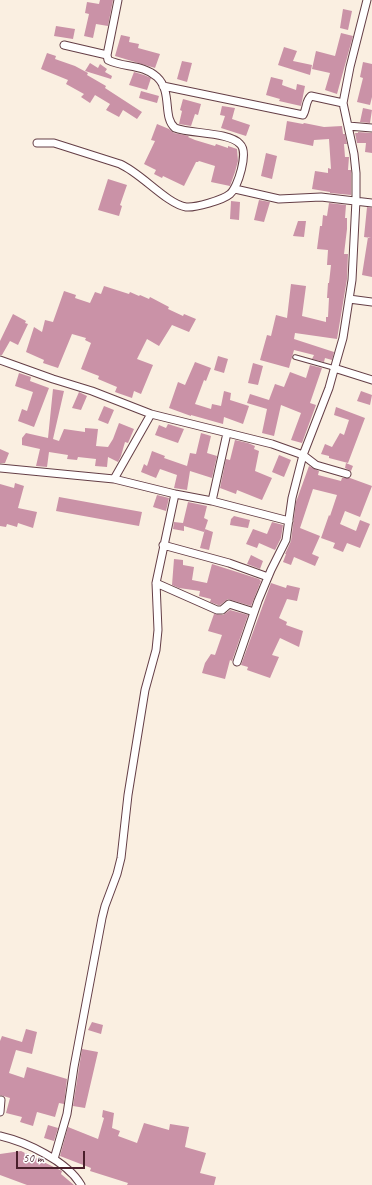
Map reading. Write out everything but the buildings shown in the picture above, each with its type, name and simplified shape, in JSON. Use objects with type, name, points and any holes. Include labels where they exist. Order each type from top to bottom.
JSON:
[{"type":"street","points":[[37,143],[54,143],[120,164],[129,168],[173,201],[186,207],[207,204],[229,196],[235,189],[243,157],[242,146],[238,142],[226,138],[175,128],[170,122],[166,91],[157,78],[148,71],[108,60],[107,55],[118,0]]},
{"type":"street","points":[[238,662],[254,612],[268,577],[286,540],[292,498],[303,455],[314,429],[343,338],[352,280],[356,200],[355,163],[343,104],[350,67],[367,0]]},
{"type":"street","points":[[64,45],[107,55]]},
{"type":"street","points":[[163,86],[303,115],[308,100],[311,96],[343,104]]},
{"type":"street","points":[[348,126],[372,128]]},
{"type":"street","points":[[235,189],[282,199],[321,197],[372,203]]},
{"type":"street","points":[[349,299],[372,302]]},
{"type":"street","points":[[0,360],[92,391],[151,414],[272,444],[303,455],[316,465],[347,474]]},
{"type":"street","points":[[334,368],[372,380]]},
{"type":"street","points":[[114,479],[151,414]]},
{"type":"street","points":[[212,501],[227,433]]},
{"type":"street","points":[[0,468],[114,479],[175,494],[212,501],[289,521]]},
{"type":"street","points":[[54,1159],[67,1114],[74,1067],[102,918],[122,858],[128,795],[145,690],[156,650],[158,630],[156,583],[175,494]]},
{"type":"street","points":[[163,545],[229,563],[268,577]]},
{"type":"street","points":[[156,583],[217,610],[222,610],[229,604],[254,612]]},
{"type":"street","points":[[0,1112],[1,1100]]},
{"type":"street","points":[[0,1136],[26,1144],[54,1159],[82,1184]]},
{"type":"lane","points":[[295,357],[334,368]]}]
